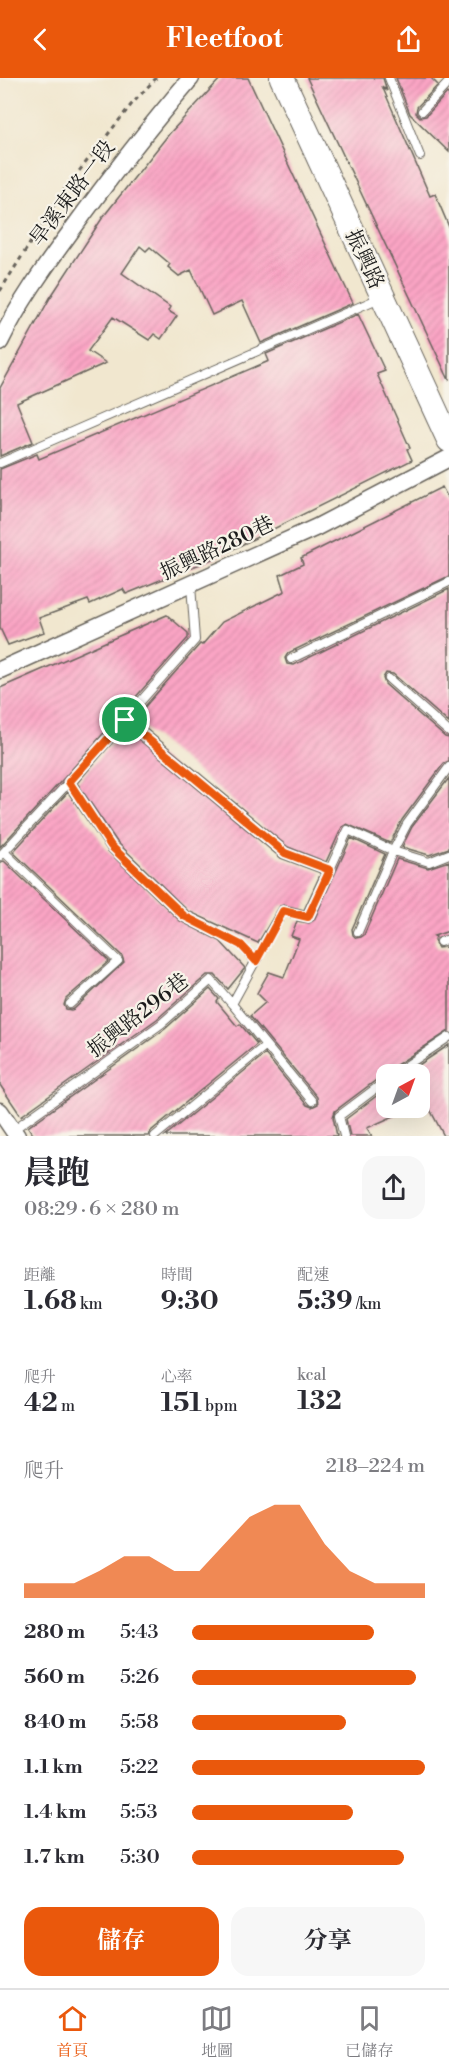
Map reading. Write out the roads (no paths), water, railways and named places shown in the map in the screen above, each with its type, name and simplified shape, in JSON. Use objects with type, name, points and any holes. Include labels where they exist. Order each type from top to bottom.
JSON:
[{"type":"main road","name":"振興路","points":[[282,78],[449,440]]},
{"type":"street","name":"旱溪東路一段","points":[[0,342],[19,308],[84,214],[157,118],[191,78]]},
{"type":"street","name":"振興路280巷","points":[[0,670],[317,527],[449,458]]},
{"type":"street","points":[[0,1112],[17,1132]]},
{"type":"lane","points":[[389,78],[420,156]]},
{"type":"lane","points":[[422,111],[449,82]]},
{"type":"lane","points":[[0,463],[382,296]]},
{"type":"lane","points":[[291,659],[449,582]]},
{"type":"lane","points":[[70,1004],[118,961],[2,854],[195,640],[191,585]]},
{"type":"lane","points":[[389,679],[449,732]]},
{"type":"lane","points":[[125,720],[285,853],[330,870]]},
{"type":"lane","points":[[358,932],[407,824],[449,766]]},
{"type":"lane","points":[[69,782],[111,846],[184,916],[241,945],[256,961]]},
{"type":"lane","points":[[312,1101],[232,1004],[283,911],[308,917],[348,830],[393,851],[429,862],[449,854]]},
{"type":"lane","name":"振興路296巷","points":[[17,1132],[161,1024],[211,980],[232,1004]]},
{"type":"lane","points":[[409,1064],[449,1037]]},
{"type":"lane","points":[[155,1136],[265,1046]]},
{"type":"lane","points":[[344,1136],[339,1116],[376,1088]]}]
